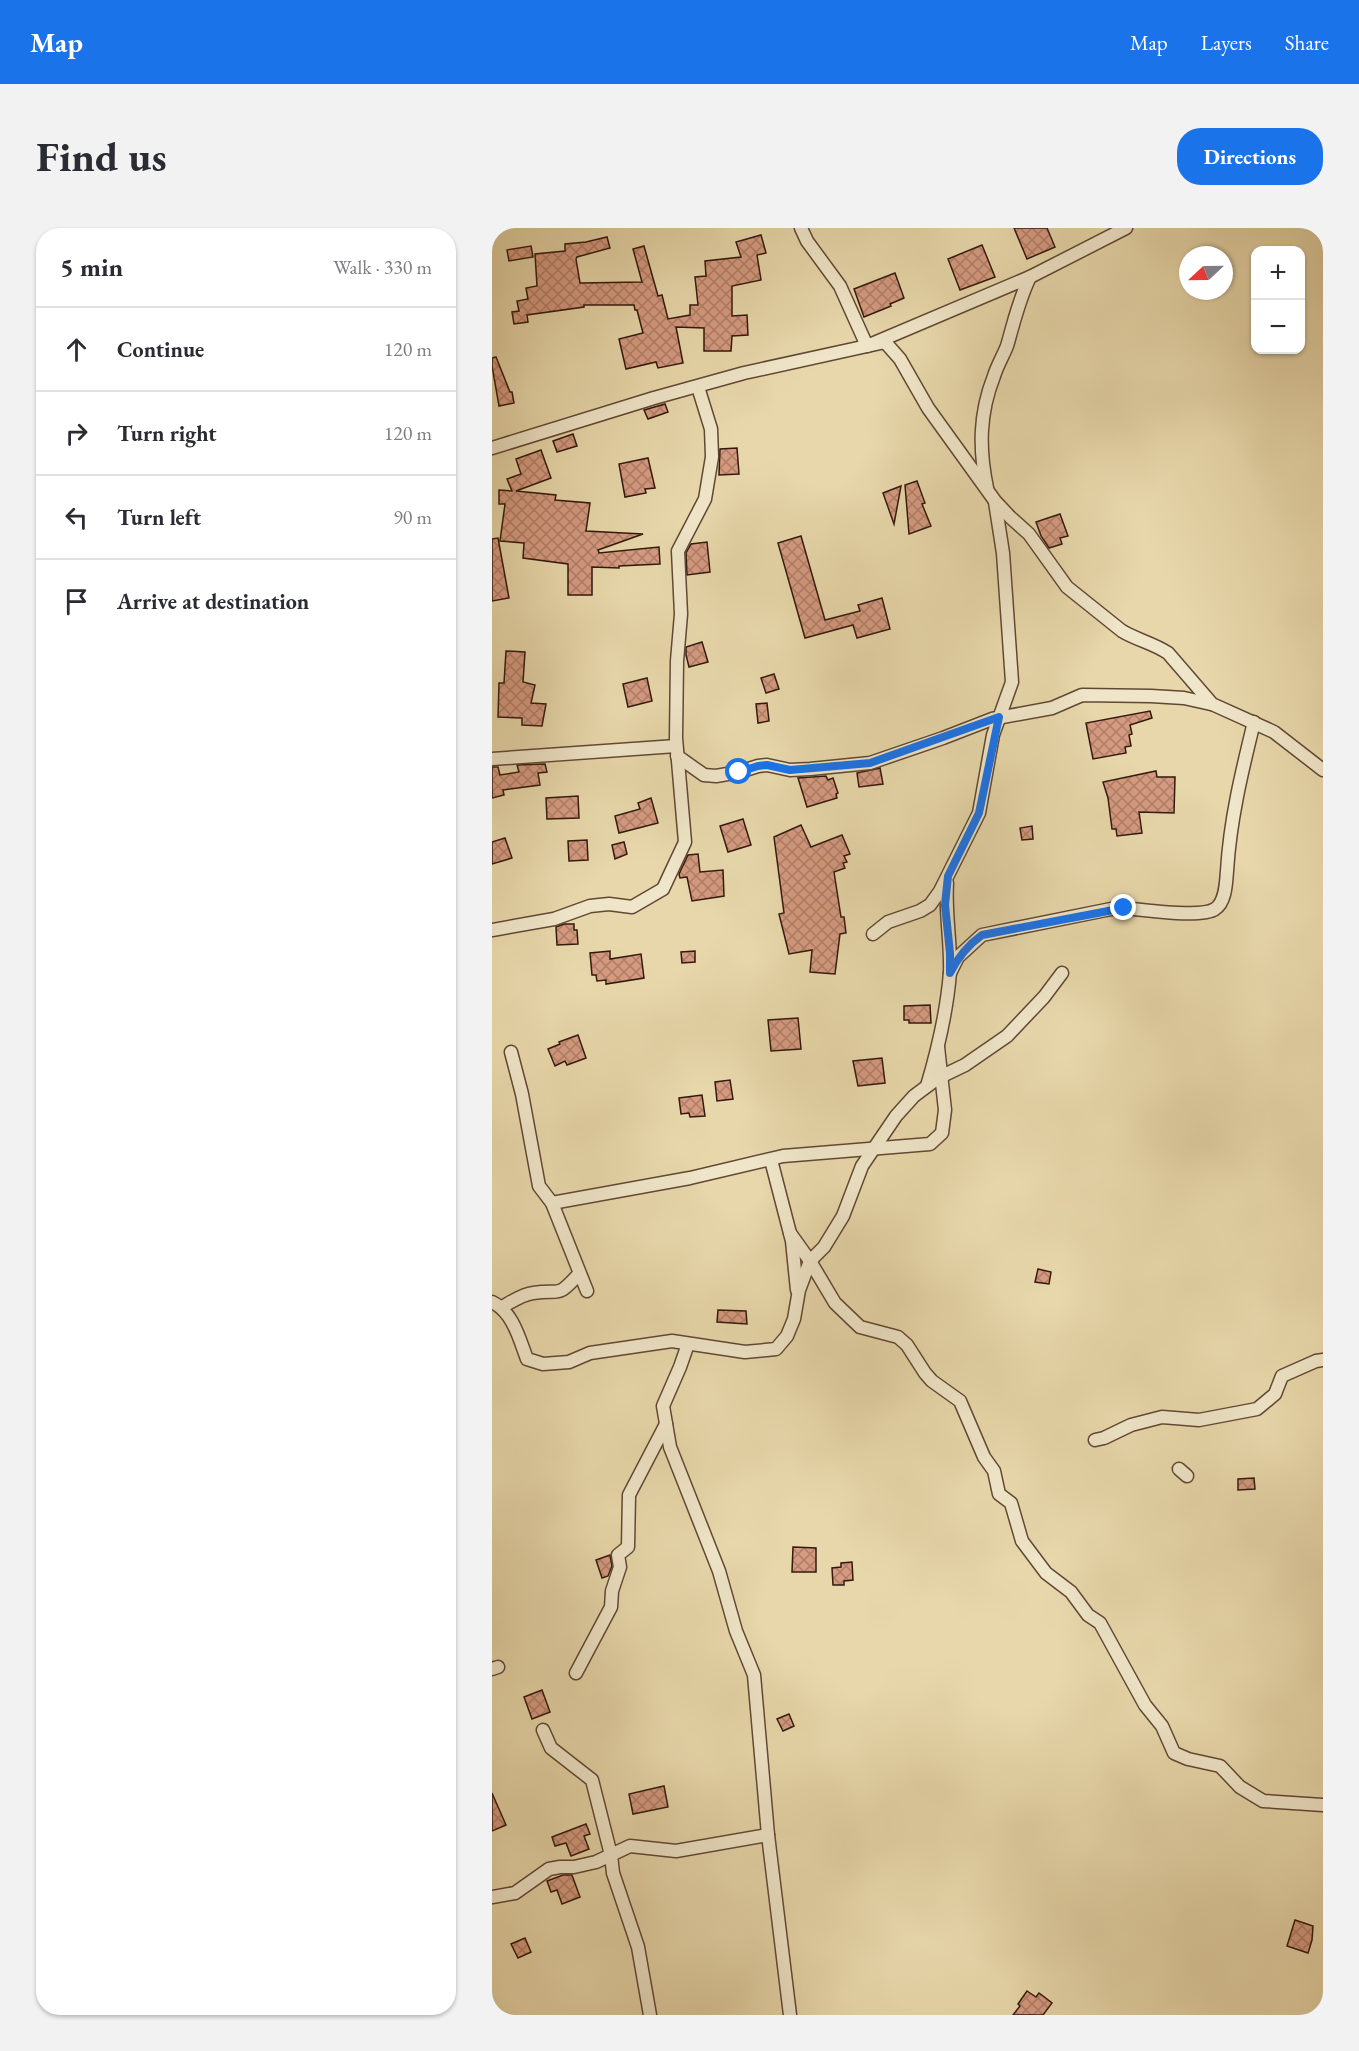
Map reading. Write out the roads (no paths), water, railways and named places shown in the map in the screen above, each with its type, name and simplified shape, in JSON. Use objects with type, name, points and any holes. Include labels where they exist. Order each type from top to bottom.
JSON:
[{"type":"street","points":[[801,228],[807,241],[840,286],[867,346]]},
{"type":"street","points":[[867,346],[1030,277],[1126,228]]},
{"type":"street","points":[[873,933],[888,922],[920,911],[930,905],[948,876],[979,813],[999,717],[1012,682],[1003,553],[981,444],[981,420],[985,400],[1006,349],[1020,298],[1030,277]]},
{"type":"street","points":[[492,448],[744,373],[885,342],[909,373],[928,408],[991,496],[1010,518],[1029,534],[1061,580],[1074,594],[1131,637],[1159,647],[1168,653],[1212,704]]},
{"type":"street","points":[[492,930],[554,919],[590,906],[609,904],[632,907],[663,889],[685,842],[676,751],[677,661],[681,614],[678,551],[705,499],[712,457],[711,429],[698,387]]},
{"type":"street","points":[[492,759],[676,751],[704,775],[716,776],[767,765],[790,770],[870,763],[999,717],[1052,708],[1082,694],[1162,697],[1212,704],[1274,732],[1323,770]]},
{"type":"street","points":[[950,973],[958,957],[982,935],[1111,909],[1203,913],[1216,909],[1224,896],[1229,841],[1239,782],[1254,722]]},
{"type":"street","points":[[927,1086],[938,1047],[950,973],[945,905],[948,876]]},
{"type":"street","points":[[579,1274],[557,1294],[531,1293],[497,1304],[515,1328],[527,1359],[543,1365],[569,1362],[590,1353],[672,1341],[745,1352],[776,1349],[787,1336],[794,1319],[810,1261],[824,1247],[843,1216],[862,1166],[896,1116],[914,1096],[927,1086],[965,1065],[1007,1036],[1044,997],[1062,973]]},
{"type":"street","points":[[552,1203],[690,1178],[783,1156],[930,1144],[942,1133],[945,1110],[938,1047]]},
{"type":"street","points":[[511,1052],[522,1094],[539,1186],[552,1203],[587,1291]]},
{"type":"street","points":[[771,1160],[790,1233],[798,1298]]},
{"type":"street","points":[[790,1233],[835,1303],[860,1327],[898,1337],[907,1345],[932,1381],[960,1401],[984,1457],[994,1471],[999,1494],[1011,1503],[1022,1541],[1046,1573],[1071,1592],[1088,1615],[1100,1623],[1145,1705],[1162,1726],[1174,1753],[1188,1759],[1220,1766],[1240,1787],[1263,1800],[1323,1805]]},
{"type":"street","points":[[688,1344],[663,1406],[670,1447],[719,1570],[736,1631],[754,1675],[768,1835],[790,2015]]},
{"type":"street","points":[[1095,1440],[1131,1425],[1162,1417],[1199,1420],[1257,1409],[1275,1394],[1282,1376],[1316,1360],[1323,1360]]},
{"type":"street","points":[[576,1673],[611,1607],[612,1591],[620,1567],[618,1555],[628,1547],[629,1495],[666,1424]]},
{"type":"street","points":[[543,1730],[551,1748],[592,1780],[611,1855],[613,1873],[638,1947],[650,2015]]},
{"type":"street","points":[[492,1897],[515,1893],[549,1869],[585,1865],[630,1846],[676,1851],[768,1835]]}]
